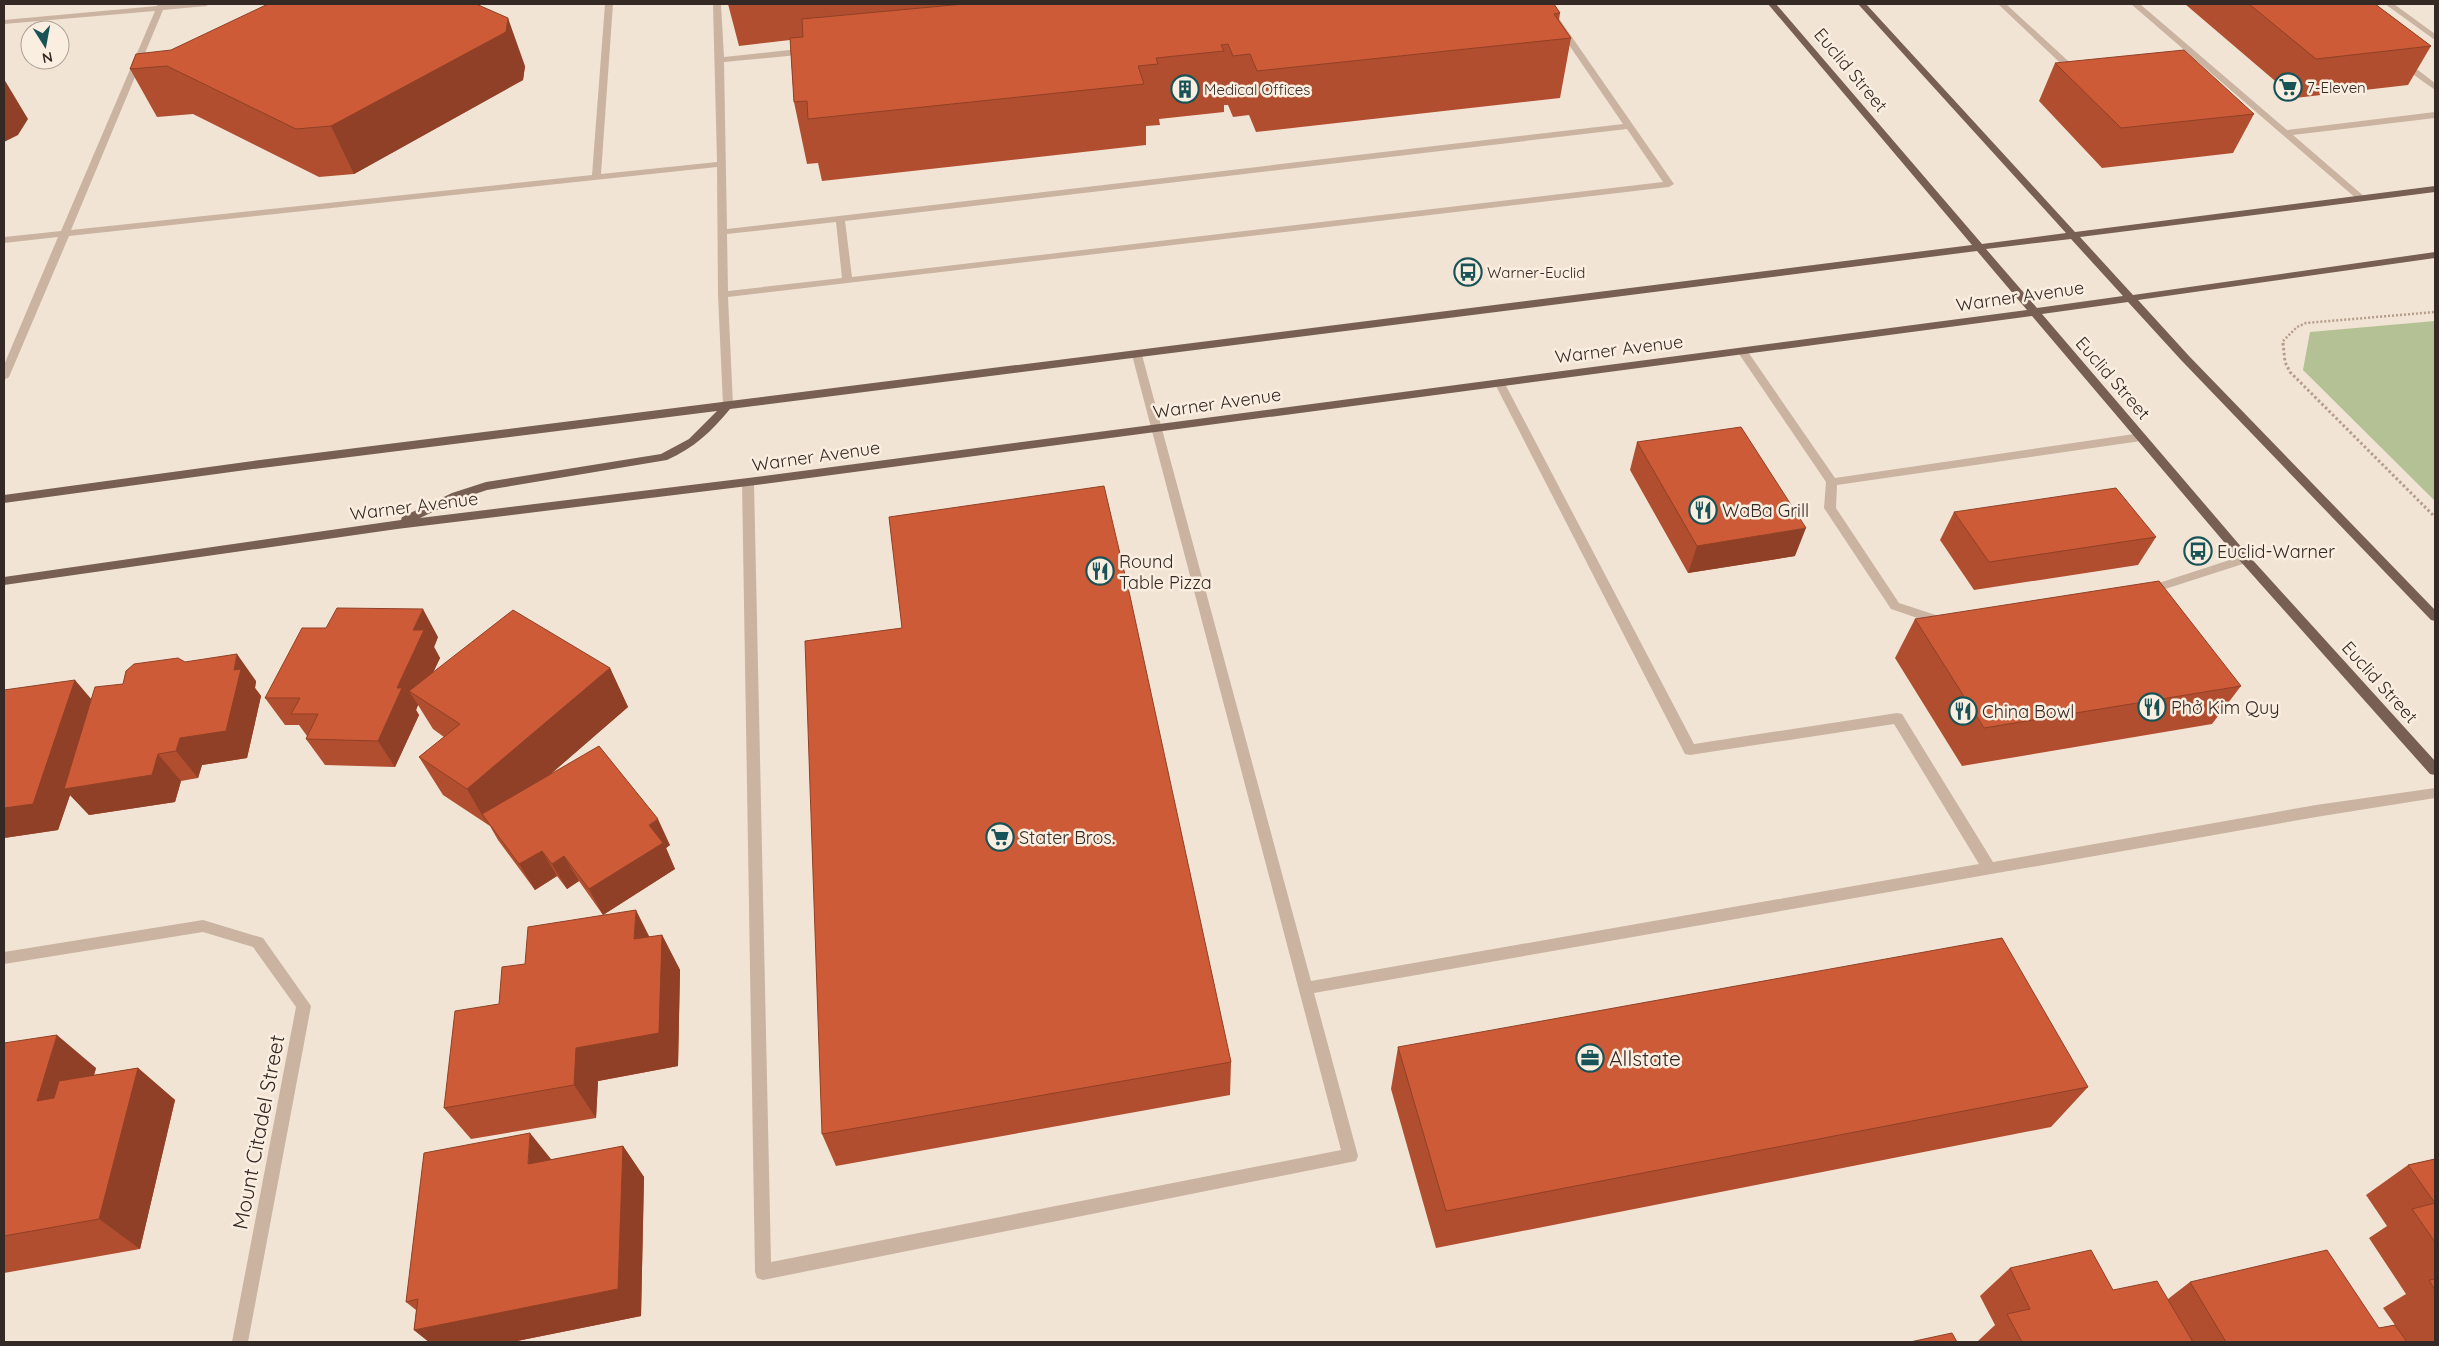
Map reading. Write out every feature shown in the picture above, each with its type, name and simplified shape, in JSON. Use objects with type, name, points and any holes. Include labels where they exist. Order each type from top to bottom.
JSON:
[{"type":"main road","name":"Euclid Street","points":[[1772,4],[2141,438],[2246,559],[2435,770]]},
{"type":"main road","points":[[1862,4],[2071,235],[2435,617]]},
{"type":"main road","points":[[4,499],[728,405],[1137,355],[2435,189]]},
{"type":"main road","name":"Warner Avenue","points":[[4,581],[397,525],[748,482],[1742,351],[2435,255]]},
{"type":"main road","points":[[397,525],[456,496],[486,486],[662,457],[698,440],[728,405]]},
{"type":"street","points":[[4,22],[161,6],[206,4]]},
{"type":"street","points":[[596,177],[608,4]]},
{"type":"street","points":[[717,4],[720,60],[723,295],[728,405]]},
{"type":"street","points":[[723,295],[1669,184],[1545,4]]},
{"type":"street","points":[[2002,4],[2081,78]]},
{"type":"street","points":[[2135,4],[2208,71],[2361,198]]},
{"type":"street","points":[[2389,4],[2435,38]]},
{"type":"street","points":[[4,377],[161,6]]},
{"type":"street","points":[[720,60],[819,50]]},
{"type":"street","points":[[2396,58],[2435,87]]},
{"type":"street","points":[[2285,133],[2435,114]]},
{"type":"street","points":[[723,232],[1629,126]]},
{"type":"street","points":[[4,240],[722,164]]},
{"type":"street","points":[[840,218],[847,280]]},
{"type":"street","points":[[1742,351],[1832,482],[1830,508],[1895,606],[1939,621],[1958,618]]},
{"type":"street","points":[[748,482],[763,1272],[1350,1156],[1137,355]]},
{"type":"street","points":[[1499,382],[1690,750],[1897,718],[1990,868]]},
{"type":"street","points":[[1832,482],[2141,438]]},
{"type":"street","points":[[2133,591],[2162,586],[2246,559]]},
{"type":"street","points":[[1305,988],[2316,811],[2435,793]]},
{"type":"street","name":"Mount Citadel Street","points":[[4,958],[203,926],[258,942],[304,1006],[240,1342]]},
{"type":"path","points":[[2435,312],[2306,323],[2297,327],[2283,341],[2285,362],[2290,372],[2435,517]]},
{"type":"green space","points":[[2435,321],[2435,501],[2303,370],[2310,332]]},
{"type":"building","points":[[268,4],[476,4],[508,18],[506,32],[331,126],[296,129],[167,66],[130,69],[136,54],[171,50]]},
{"type":"building","points":[[964,4],[1554,4],[1560,13],[1554,14],[1571,38],[1257,71],[1250,54],[1233,56],[1228,44],[1221,45],[1224,51],[1156,58],[1158,64],[1138,66],[1144,84],[808,119],[807,101],[794,102],[790,38],[803,37],[802,19]]},
{"type":"building","points":[[2249,4],[2375,4],[2431,46],[2316,59]]},
{"type":"building","points":[[2184,50],[2254,114],[2121,128],[2055,63]]},
{"type":"building","points":[[1741,427],[1806,528],[1697,546],[1637,442]]},
{"type":"building","points":[[1104,486],[1130,596],[1231,1062],[822,1134],[805,641],[902,628],[889,517]]},
{"type":"building","points":[[2116,488],[2156,537],[1989,562],[1954,512]]},
{"type":"building","points":[[2159,581],[2241,686],[1984,728],[1915,619]]},
{"type":"building","points":[[337,608],[423,609],[413,630],[424,630],[397,688],[402,688],[378,741],[306,739],[318,714],[291,714],[300,698],[265,698],[302,628],[326,628]]},
{"type":"building","points":[[513,610],[610,668],[467,789],[419,757],[460,724],[409,691]]},
{"type":"building","points":[[237,654],[234,670],[241,669],[226,731],[180,738],[176,751],[158,754],[152,775],[64,789],[95,687],[123,684],[126,671],[134,664],[178,658],[185,662]]},
{"type":"building","points":[[75,680],[33,804],[4,808],[4,690]]},
{"type":"building","points":[[599,746],[658,819],[649,825],[663,843],[589,889],[564,856],[552,864],[542,851],[519,864],[482,814]]},
{"type":"building","points":[[636,910],[634,939],[662,935],[659,1033],[576,1048],[574,1085],[444,1108],[455,1011],[499,1004],[502,967],[525,964],[528,927]]},
{"type":"building","points":[[2002,938],[2088,1087],[1446,1211],[1398,1047]]},
{"type":"building","points":[[57,1035],[37,1101],[54,1098],[59,1081],[138,1068],[99,1219],[4,1236],[4,1043]]},
{"type":"building","points":[[530,1133],[528,1164],[623,1146],[618,1289],[414,1330],[418,1299],[406,1302],[424,1153]]},
{"type":"building","points":[[2435,1159],[2435,1203],[2408,1165]]},
{"type":"building","points":[[2435,1203],[2435,1242],[2412,1209]]},
{"type":"building","points":[[2091,1250],[2113,1290],[2157,1281],[2193,1342],[2022,1342],[2007,1314],[2030,1309],[2010,1268]]},
{"type":"building","points":[[2327,1250],[2379,1328],[2395,1325],[2407,1342],[2226,1342],[2190,1282]]},
{"type":"building","points":[[2435,1279],[2435,1290],[2429,1280]]},
{"type":"building","points":[[1952,1333],[1957,1342],[1910,1342]]},
{"type":"place","name":"7-Eleven","points":[[2288,87]]},
{"type":"place","name":"Medical Offices","points":[[1185,89]]},
{"type":"place","name":"Warner-Euclid","points":[[1468,272]]},
{"type":"place","name":"WaBa Grill","points":[[1703,510]]},
{"type":"place","name":"Euclid-Warner","points":[[2198,551]]},
{"type":"place","name":"Round Table Pizza","points":[[1100,571]]},
{"type":"place","name":"Phở Kim Quy","points":[[2152,707]]},
{"type":"place","name":"China Bowl","points":[[1963,711]]},
{"type":"place","name":"Stater Bros.","points":[[1000,837]]},
{"type":"place","name":"Allstate","points":[[1590,1058]]}]
